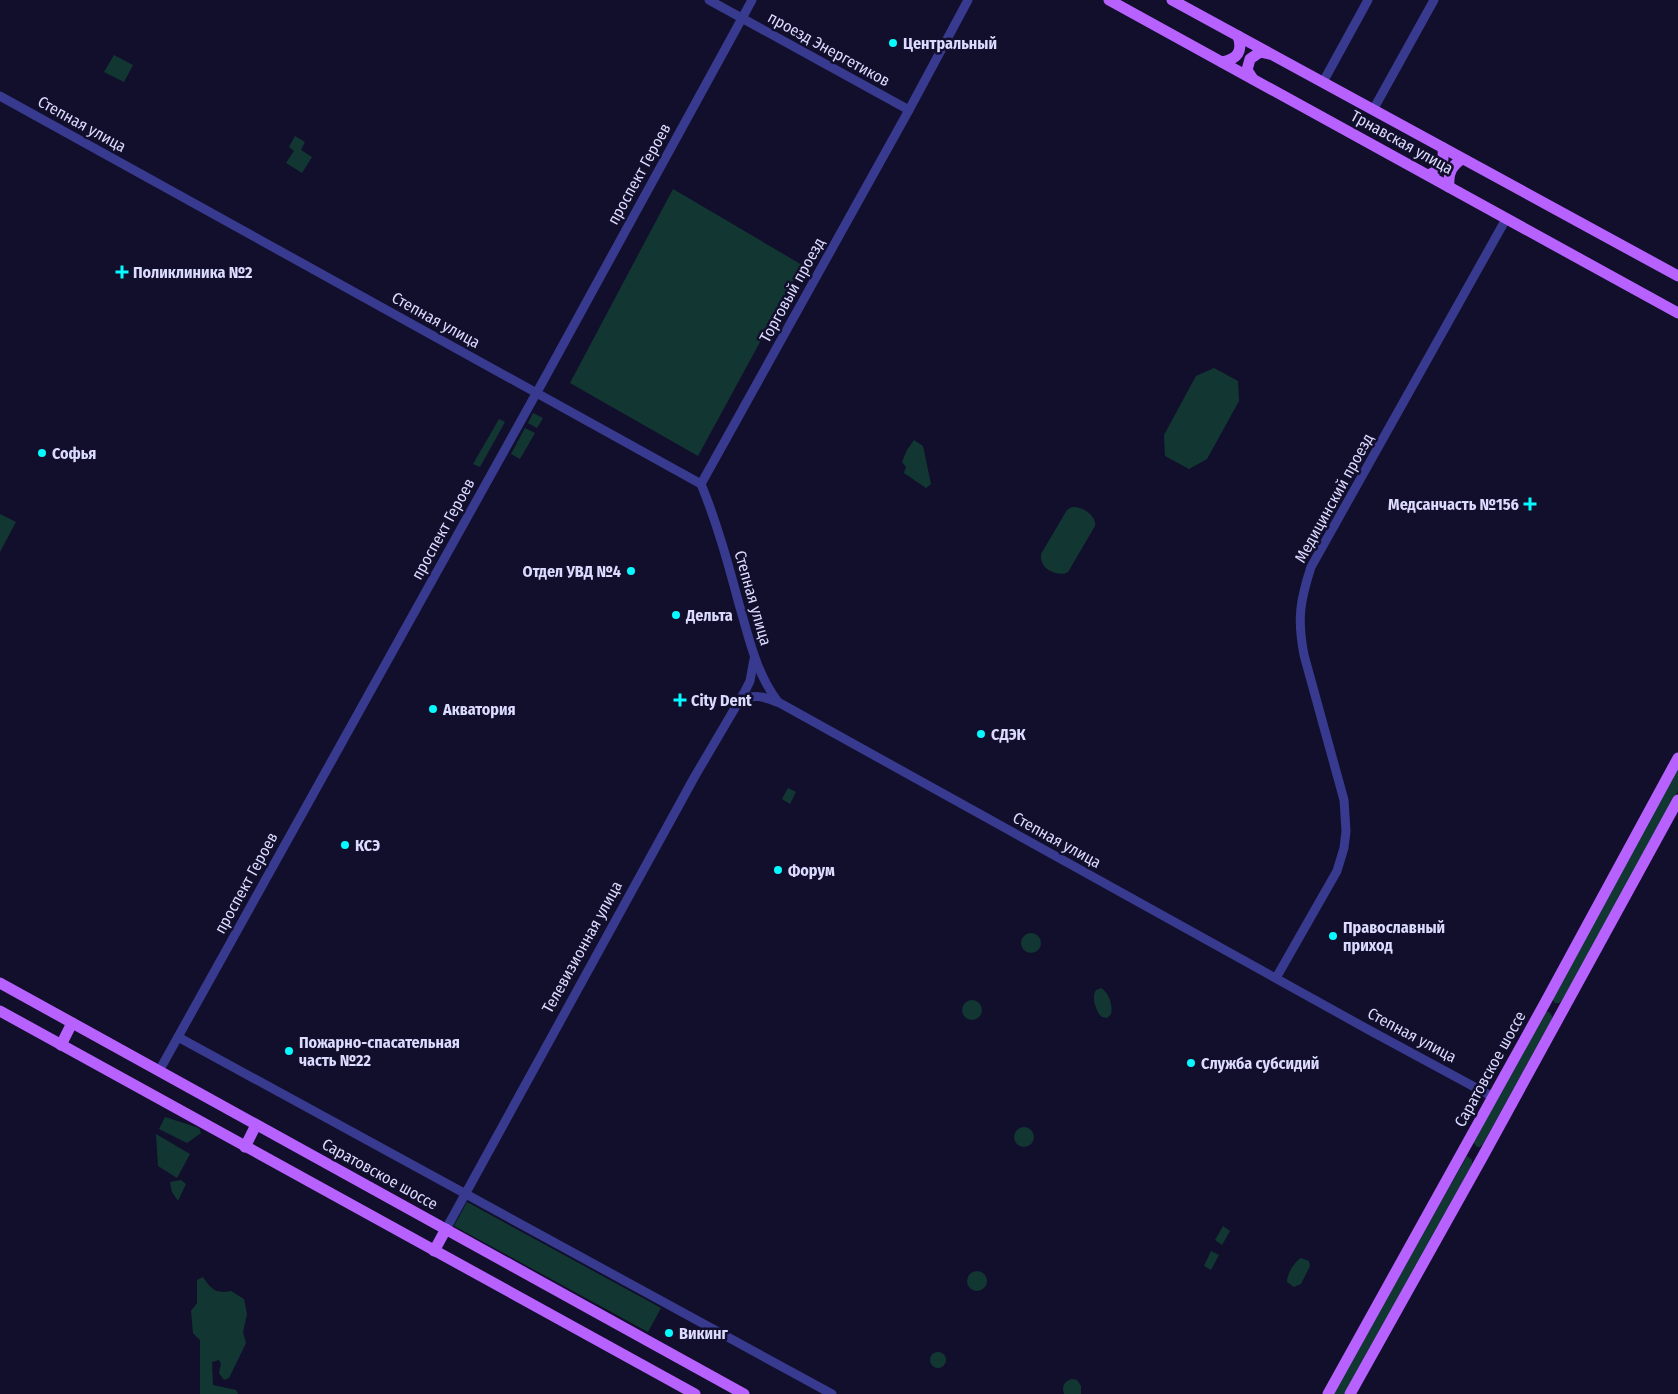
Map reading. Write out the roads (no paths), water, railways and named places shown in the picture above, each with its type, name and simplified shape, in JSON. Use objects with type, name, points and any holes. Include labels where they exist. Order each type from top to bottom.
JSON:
[{"type":"main road","name":"Трнавская улица","points":[[1109,0],[1678,313]]},
{"type":"main road","name":"Трнавская улица","points":[[1172,0],[1678,276]]},
{"type":"main road","points":[[1222,62],[1231,60],[1238,54],[1241,44],[1238,36]]},
{"type":"main road","points":[[1253,79],[1247,70],[1250,58],[1260,52],[1271,54]]},
{"type":"main road","points":[[1428,175],[1436,172],[1442,166],[1443,148]]},
{"type":"main road","points":[[1449,187],[1448,178],[1450,170],[1462,159]]},
{"type":"main road","name":"Саратовское шоссе","points":[[1328,1394],[1545,1003],[1678,758]]},
{"type":"main road","points":[[1350,1394],[1678,800]]},
{"type":"main road","name":"Саратовское шоссе","points":[[0,983],[744,1394]]},
{"type":"main road","points":[[1545,1003],[1561,1012]]},
{"type":"main road","points":[[0,1011],[695,1394]]},
{"type":"main road","points":[[61,1045],[72,1024]]},
{"type":"main road","points":[[245,1147],[256,1125]]},
{"type":"main road","points":[[1465,1146],[1483,1156]]},
{"type":"main road","name":"Телевизионная улица","points":[[434,1251],[446,1229]]},
{"type":"street","name":"проезд Энергетиков","points":[[709,0],[909,110]]},
{"type":"street","name":"проспект Героев","points":[[159,1071],[752,0]]},
{"type":"street","name":"Торговый проезд","points":[[701,484],[968,0]]},
{"type":"street","points":[[1323,82],[1368,0]]},
{"type":"street","points":[[1373,110],[1434,0]]},
{"type":"street","name":"Степная улица","points":[[0,96],[701,484],[712,510],[723,545],[754,658],[764,682],[778,702],[1493,1096]]},
{"type":"street","name":"Медицинский проезд","points":[[1276,978],[1337,871],[1344,848],[1346,831],[1344,800],[1300,636],[1299,618],[1302,596],[1311,567],[1506,219]]},
{"type":"street","name":"Телевизионная улица","points":[[446,1229],[607,934],[750,681],[754,658]]},
{"type":"street","points":[[738,702],[755,696],[765,697],[778,702]]},
{"type":"street","points":[[178,1037],[832,1394]]},
{"type":"place","name":"Центральный","points":[[893,43]]},
{"type":"place","name":"Поликлиника №2","points":[[122,272]]},
{"type":"place","name":"Софья","points":[[42,453]]},
{"type":"place","name":"Медсанчасть №156","points":[[1530,504]]},
{"type":"place","name":"Отдел УВД №4","points":[[631,571]]},
{"type":"place","name":"Дельта","points":[[676,615]]},
{"type":"place","name":"City Dent","points":[[680,700]]},
{"type":"place","name":"Акватория","points":[[433,709]]},
{"type":"place","name":"СДЭК","points":[[981,734]]},
{"type":"place","name":"КСЭ","points":[[345,845]]},
{"type":"place","name":"Форум","points":[[778,870]]},
{"type":"place","name":"Православный приход","points":[[1333,936]]},
{"type":"place","name":"Пожарно-спасательная часть №22","points":[[289,1051]]},
{"type":"place","name":"Служба субсидий","points":[[1191,1063]]},
{"type":"place","name":"Викинг","points":[[669,1333]]}]
